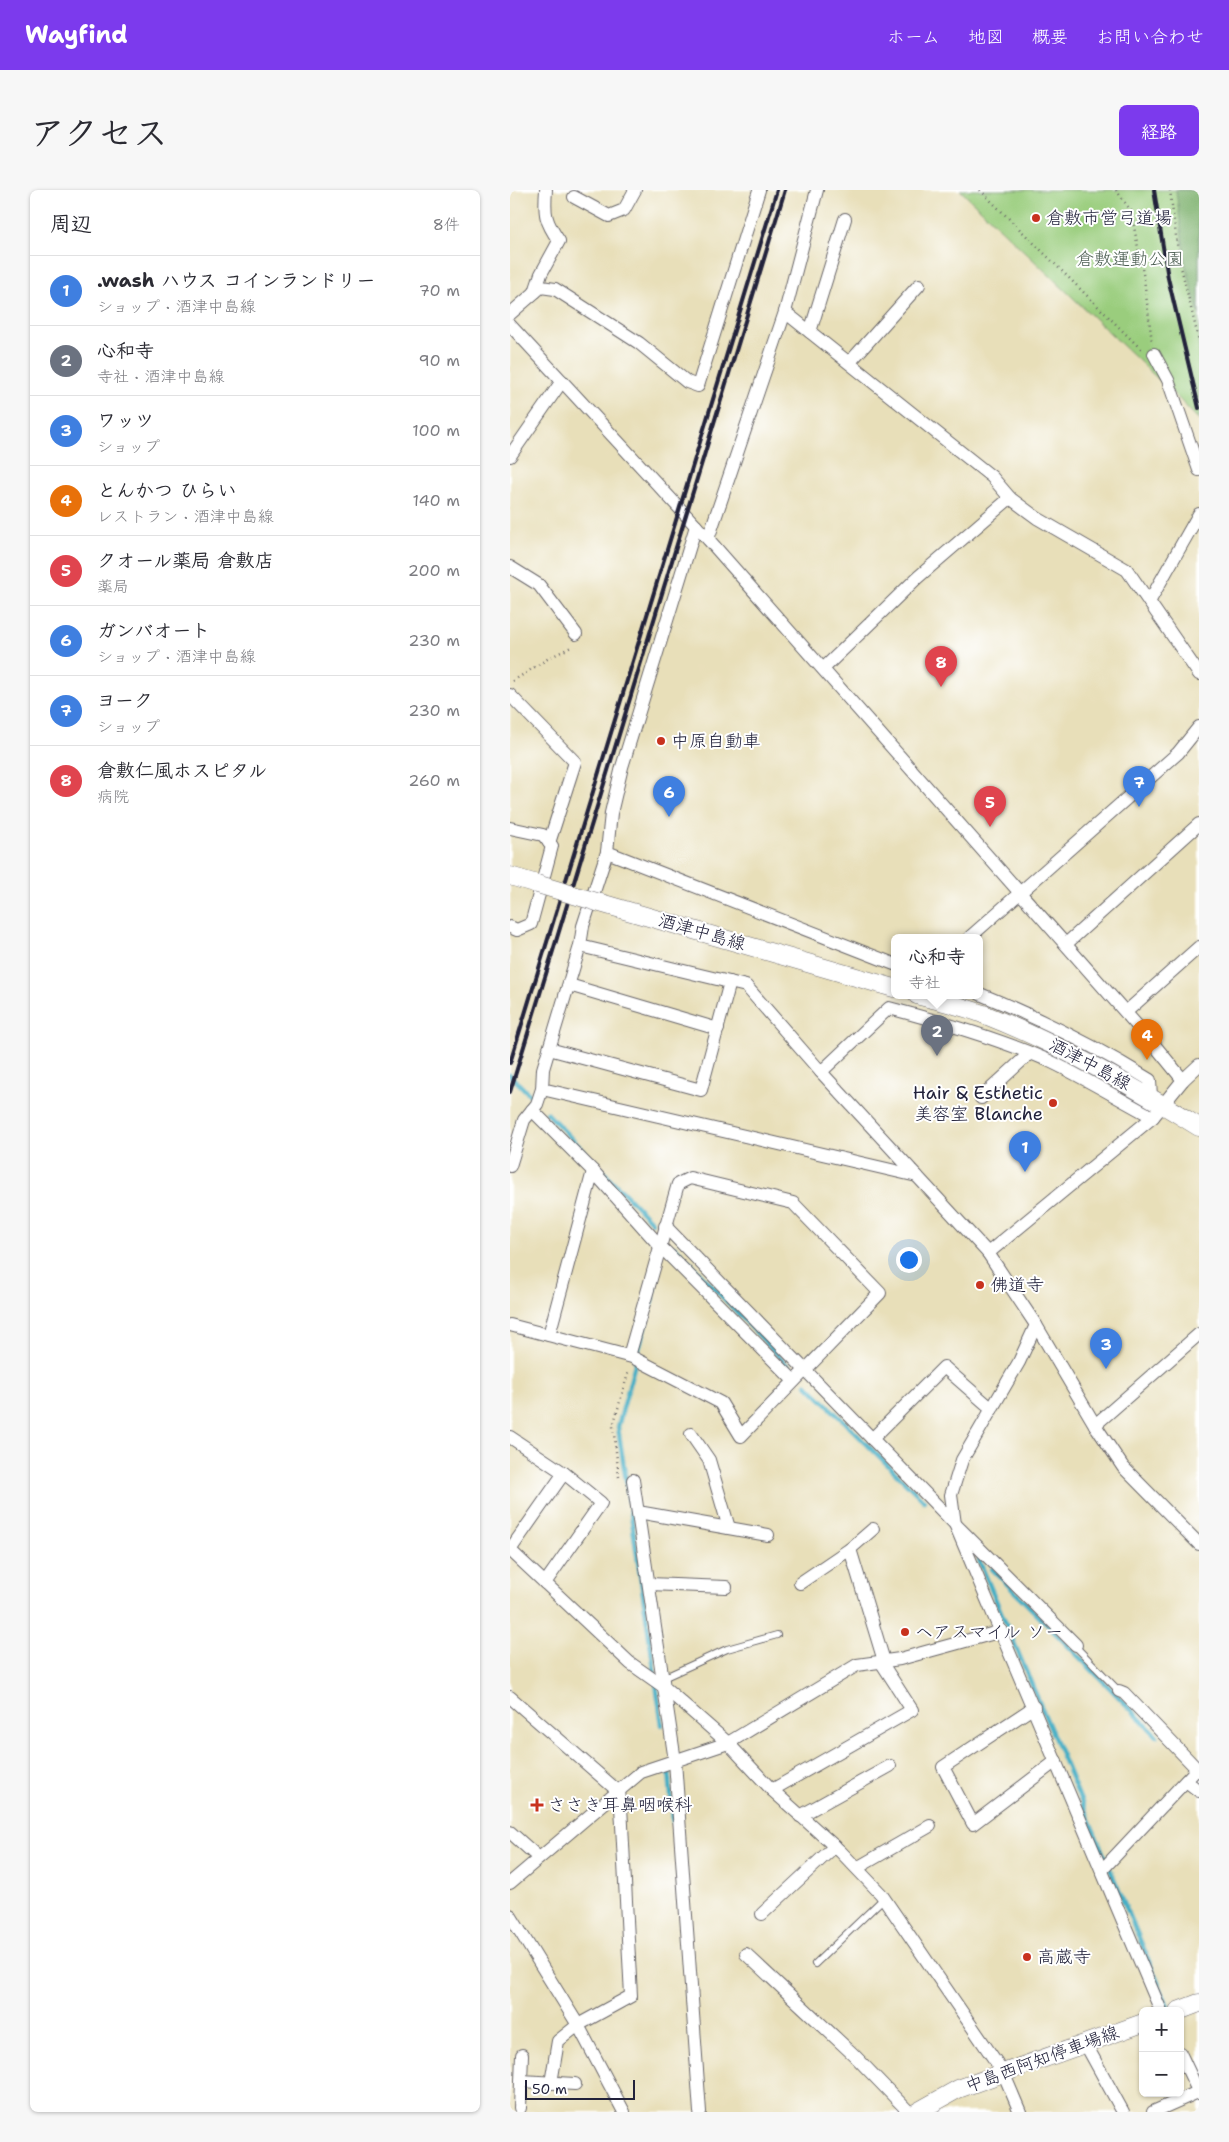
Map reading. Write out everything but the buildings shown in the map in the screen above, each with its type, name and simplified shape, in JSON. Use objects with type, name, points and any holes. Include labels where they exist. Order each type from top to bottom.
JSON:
[{"type":"main road","name":"酒津中島線","points":[[510,876],[891,987]]},
{"type":"main road","name":"酒津中島線","points":[[932,999],[981,1013],[1057,1046],[1156,1106],[1199,1127]]},
{"type":"main road","points":[[1184,2009],[1199,2003]]},
{"type":"main road","name":"中島西阿知停車場線","points":[[917,2112],[958,2089],[1139,2024]]},
{"type":"street","points":[[535,292],[541,274],[559,241],[546,218],[546,190]]},
{"type":"street","points":[[574,197],[609,216],[624,210],[634,190]]},
{"type":"street","points":[[510,314],[541,287],[555,289],[575,300],[639,343],[687,382],[698,386],[759,190]]},
{"type":"street","points":[[708,539],[784,312],[817,190]]},
{"type":"street","points":[[810,332],[845,219]]},
{"type":"street","points":[[850,362],[919,285]]},
{"type":"street","points":[[784,312],[850,362],[992,478],[1010,498],[1037,518],[1127,570],[1199,674]]},
{"type":"street","points":[[510,325],[708,539],[824,668],[1126,1012],[1182,1080]]},
{"type":"street","points":[[1154,354],[1168,380],[1199,470]]},
{"type":"street","points":[[510,456],[562,381]]},
{"type":"street","points":[[824,668],[916,578],[1010,498]]},
{"type":"street","points":[[1148,602],[1199,514]]},
{"type":"street","points":[[510,1166],[524,1120],[537,1104],[542,1089],[543,1069],[580,946],[583,926],[607,852],[611,813],[622,767],[696,526]]},
{"type":"street","points":[[510,567],[538,586],[576,634]]},
{"type":"street","points":[[510,695],[575,762],[549,843]]},
{"type":"street","points":[[973,934],[1178,753],[1199,727]]},
{"type":"street","points":[[1066,944],[1199,824]]},
{"type":"street","points":[[510,828],[543,835],[552,846],[531,924],[517,930],[510,927]]},
{"type":"street","points":[[607,852],[891,963]]},
{"type":"street","points":[[580,946],[746,986],[821,1072],[988,1253],[1036,1325],[1095,1425],[1123,1467],[1199,1544]]},
{"type":"street","points":[[1126,1012],[1199,947]]},
{"type":"street","points":[[549,1049],[701,1090],[730,982]]},
{"type":"street","points":[[568,985],[718,1029]]},
{"type":"street","points":[[983,995],[1046,1022],[1150,1080],[1156,1106]]},
{"type":"street","points":[[821,1072],[889,1008],[965,1028],[1156,1106]]},
{"type":"street","points":[[981,1098],[1030,1053]]},
{"type":"street","points":[[988,1253],[1156,1106],[1199,1065]]},
{"type":"street","points":[[542,1089],[917,1176]]},
{"type":"street","points":[[532,1110],[593,1172],[659,1245],[794,1381]]},
{"type":"street","points":[[549,1335],[593,1172]]},
{"type":"street","points":[[510,1325],[635,1358],[721,1403],[742,1436],[880,1293],[793,1203],[690,1178],[678,1184],[659,1245],[635,1358]]},
{"type":"street","points":[[665,1226],[955,1524],[1076,1645]]},
{"type":"street","points":[[1036,1325],[1019,1362],[962,1460],[951,1495],[955,1524],[1056,1760],[1106,1867],[1159,2007]]},
{"type":"street","points":[[1095,1425],[1199,1334]]},
{"type":"street","points":[[872,1439],[944,1367],[992,1408]]},
{"type":"street","points":[[691,1434],[709,1460],[729,1528]]},
{"type":"street","points":[[510,1437],[564,1474],[601,1503],[544,1584]]},
{"type":"street","points":[[564,1474],[510,1550],[617,1652],[660,1682],[728,1743],[772,1790],[857,1868],[884,1898],[1003,2072],[1020,2112]]},
{"type":"street","points":[[633,1480],[649,1584],[660,1682],[675,1761],[700,2112]]},
{"type":"street","points":[[638,1512],[768,1536]]},
{"type":"street","points":[[800,1583],[850,1549],[873,1529]]},
{"type":"street","points":[[772,1790],[912,1710],[882,1661],[850,1549]]},
{"type":"street","points":[[649,1584],[726,1587]]},
{"type":"street","points":[[510,1883],[641,1772],[728,1743],[857,1665],[900,1659],[1002,1631]]},
{"type":"street","points":[[1119,1691],[1124,1693],[1194,1774],[1199,1791]]},
{"type":"street","points":[[510,1697],[619,1792],[631,1996],[578,2025],[558,2041],[551,2083]]},
{"type":"street","points":[[1034,1707],[943,1767],[973,1824],[1056,1760]]},
{"type":"street","points":[[800,1816],[890,1766]]},
{"type":"street","points":[[1106,1867],[1194,1774]]},
{"type":"street","points":[[857,1868],[930,1826]]},
{"type":"street","points":[[510,1832],[539,1858]]},
{"type":"street","points":[[762,1914],[835,1846]]},
{"type":"street","points":[[510,1915],[578,2025],[624,2112]]},
{"type":"street","points":[[746,1954],[854,2055],[908,2112]]},
{"type":"street","points":[[1085,2043],[1123,2112]]},
{"type":"street","points":[[520,2108],[522,2055]]},
{"type":"street","points":[[1153,2112],[1199,2092],[1184,2061]]},
{"type":"street","points":[[521,2081],[575,2084]]},
{"type":"lane","points":[[660,1682],[727,1649],[777,1635]]},
{"type":"lane","points":[[1076,1645],[1119,1691]]},
{"type":"lane","points":[[815,1964],[884,1898]]},
{"type":"path","points":[[980,190],[1144,351],[1154,354],[1144,278],[1131,211],[1116,190]]},
{"type":"path","points":[[1170,190],[1179,259],[1199,340]]},
{"type":"path","points":[[510,684],[549,658],[574,645],[576,634]]},
{"type":"green space","name":"倉敷運動公園","points":[[960,190],[1199,190],[1199,420],[1179,399]]},
{"type":"green space","points":[[1176,190],[1199,190],[1199,315],[1186,266]]},
{"type":"waterway","points":[[510,1075],[531,1096]]},
{"type":"waterway","points":[[547,1113],[652,1222]]},
{"type":"waterway","points":[[675,1247],[789,1367]]},
{"type":"waterway","points":[[655,1289],[618,1427],[655,1676]]},
{"type":"waterway","points":[[806,1384],[924,1501]]},
{"type":"waterway","points":[[980,1557],[979,1560],[1168,2006]]},
{"type":"waterway","points":[[992,1569],[1157,1736]]},
{"type":"waterway","points":[[656,1684],[662,1725]]},
{"type":"waterway","points":[[669,1771],[673,1822]]},
{"type":"railway","points":[[510,1063],[777,190]]},
{"type":"railway","points":[[510,1092],[785,190]]},
{"type":"railway","points":[[1154,190],[1168,278],[1199,408]]},
{"type":"place","name":"倉敷市営弓道場","points":[[1036,218]]},
{"type":"place","name":"倉敷仁風ホスピタル","points":[[941,687]]},
{"type":"place","name":"中原自動車","points":[[661,741]]},
{"type":"place","name":"ヨーク","points":[[1139,807]]},
{"type":"place","name":"ガンバオート","points":[[669,817]]},
{"type":"place","name":"クオール薬局 倉敷店","points":[[990,827]]},
{"type":"place","name":"心和寺","points":[[937,1056]]},
{"type":"place","name":"とんかつ ひらい","points":[[1147,1060]]},
{"type":"place","name":"Hair & Esthetic 美容室 Blanche","points":[[1053,1103]]},
{"type":"place","name":".wash ハウス コインランドリー","points":[[1025,1172]]},
{"type":"place","name":"佛道寺","points":[[980,1285]]},
{"type":"place","name":"ワッツ","points":[[1106,1369]]},
{"type":"place","name":"ヘアスマイル ソー","points":[[905,1632]]},
{"type":"place","name":"ささき耳鼻咽喉科","points":[[537,1805]]},
{"type":"place","name":"高蔵寺","points":[[1027,1957]]}]
